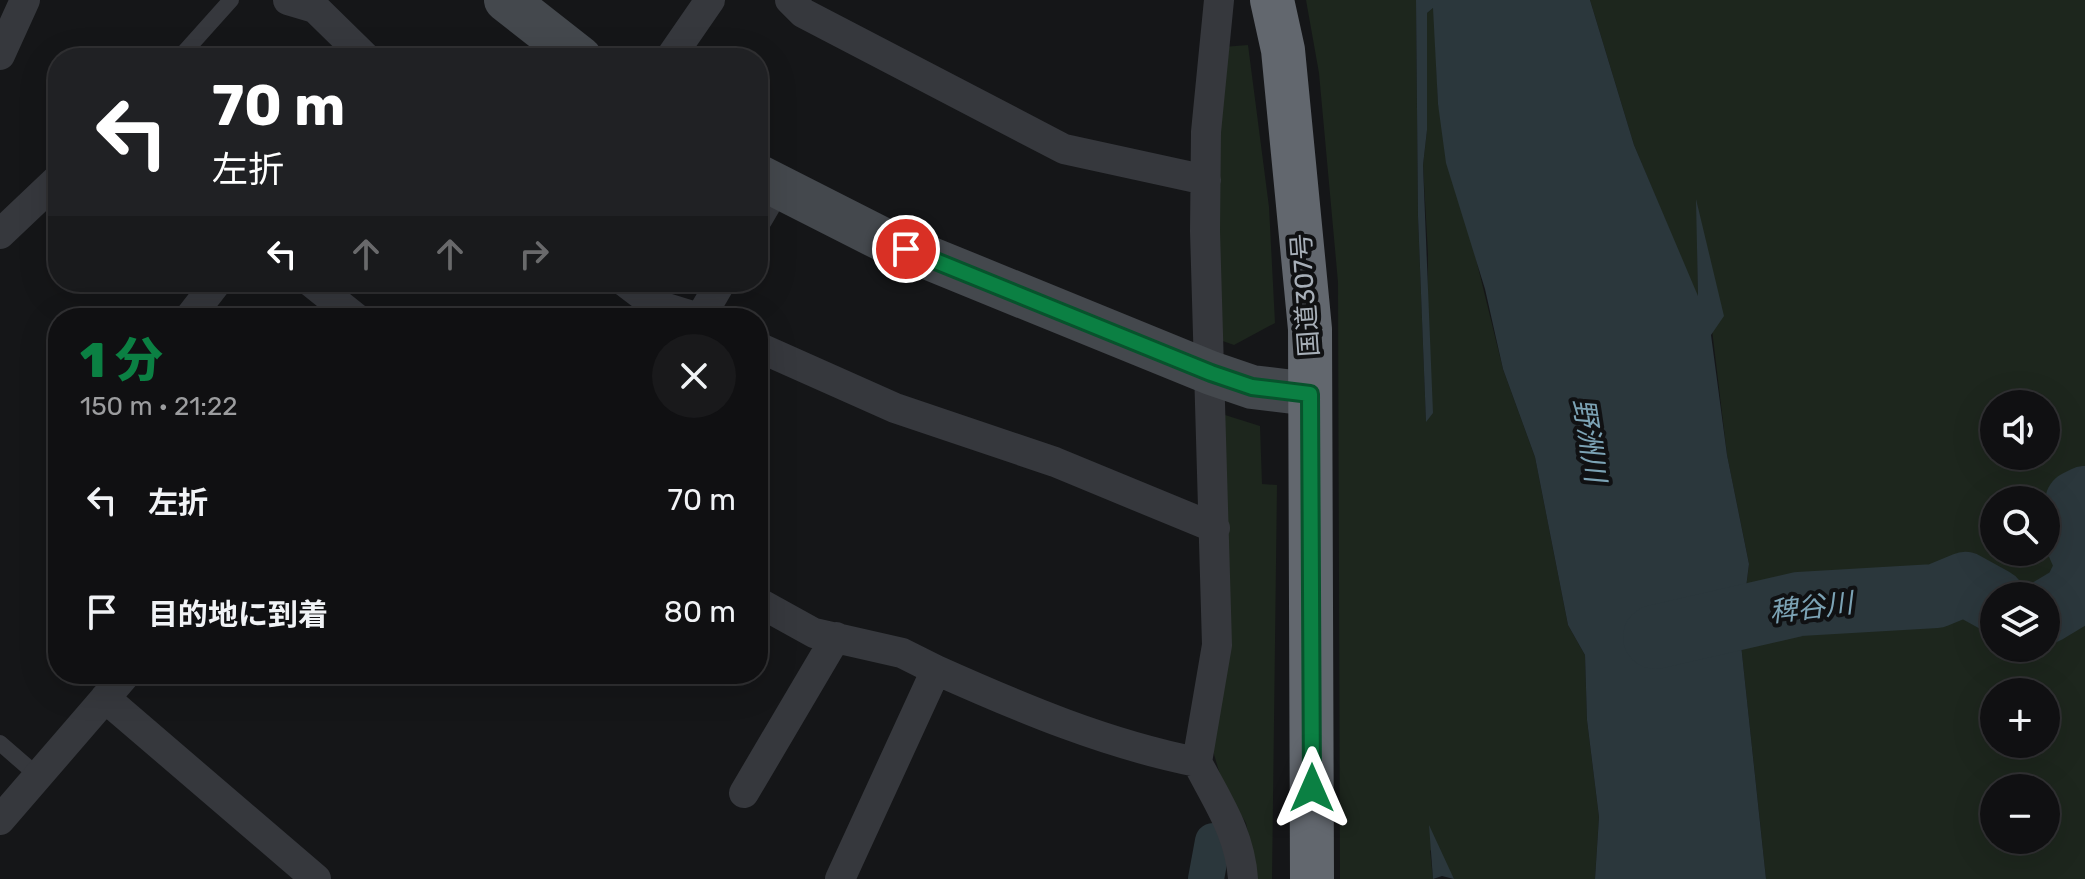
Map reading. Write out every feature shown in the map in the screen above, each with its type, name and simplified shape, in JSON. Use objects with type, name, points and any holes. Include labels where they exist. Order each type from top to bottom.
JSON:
[{"type":"highway","name":"国道307号","points":[[1272,0],[1283,50],[1310,329],[1312,879]]},
{"type":"street","points":[[0,55],[25,0]]},
{"type":"street","points":[[288,0],[315,8],[356,48]]},
{"type":"street","points":[[506,0],[567,48]]},
{"type":"street","points":[[677,48],[710,0]]},
{"type":"street","points":[[790,0],[803,13],[1064,149],[1206,180]]},
{"type":"street","points":[[1219,0],[1206,132],[1208,342],[1217,645],[1197,762],[1229,817],[1242,856],[1243,879]]},
{"type":"street","points":[[0,234],[48,188]]},
{"type":"street","points":[[768,196],[1211,373],[1252,387],[1310,394]]},
{"type":"street","points":[[197,308],[209,292]]},
{"type":"street","points":[[324,292],[344,308]]},
{"type":"street","points":[[633,292],[647,308]]},
{"type":"street","points":[[768,351],[881,402],[1055,462],[1215,528]]},
{"type":"street","points":[[768,608],[814,633],[902,653],[1036,715],[1159,754],[1197,762]]},
{"type":"street","points":[[744,793],[836,637]]},
{"type":"street","points":[[840,879],[936,670]]},
{"type":"street","points":[[0,820],[117,684]]},
{"type":"street","points":[[105,698],[316,879]]},
{"type":"lane","points":[[188,48],[231,0]]},
{"type":"lane","points":[[0,743],[38,776]]},
{"type":"shaded area","points":[[1306,0],[1416,0],[1418,216],[1426,421],[1428,254],[1423,165],[1427,130],[1427,13],[1434,7],[1438,104],[1503,369],[1535,457],[1568,625],[1585,655],[1587,720],[1599,817],[1595,879],[1454,879],[1444,863],[1430,850],[1433,879],[1340,879],[1338,282],[1319,73]]},
{"type":"shaded area","points":[[1590,0],[2085,0],[2085,879],[1766,879],[1740,635],[1749,564],[1727,455],[1697,204],[1698,299],[1634,145]]},
{"type":"shaded area","points":[[1248,45],[1269,207],[1275,323],[1234,345],[1217,339],[1214,212],[1223,47]]},
{"type":"shaded area","points":[[1225,415],[1260,426],[1262,484],[1277,485],[1272,879],[1257,879],[1246,823],[1224,788],[1213,751]]},
{"type":"water","name":"野洲川","points":[[1416,0],[1590,0],[1634,145],[1698,296],[1696,199],[1724,316],[1711,335],[1727,455],[1749,564],[1740,635],[1766,879],[1595,879],[1599,817],[1587,720],[1585,655],[1568,625],[1535,457],[1503,369],[1485,289],[1446,163],[1438,104],[1433,8],[1427,13],[1427,130],[1423,165],[1433,413],[1426,422],[1418,216]]},
{"type":"water","points":[[1429,825],[1454,879],[1442,876],[1433,879]]},
{"type":"waterway","name":"稗谷川","points":[[2085,498],[2077,502],[2074,534],[2085,559]]},
{"type":"waterway","name":"稗谷川","points":[[2060,604],[2074,595],[2085,573]]},
{"type":"waterway","name":"稗谷川","points":[[1655,637],[1799,604],[1936,596],[1965,584],[1980,592]]},
{"type":"waterway","points":[[1206,879],[1213,841]]},
{"type":"route","points":[[906,249],[1211,373],[1252,387],[1310,394],[1312,788]]}]
